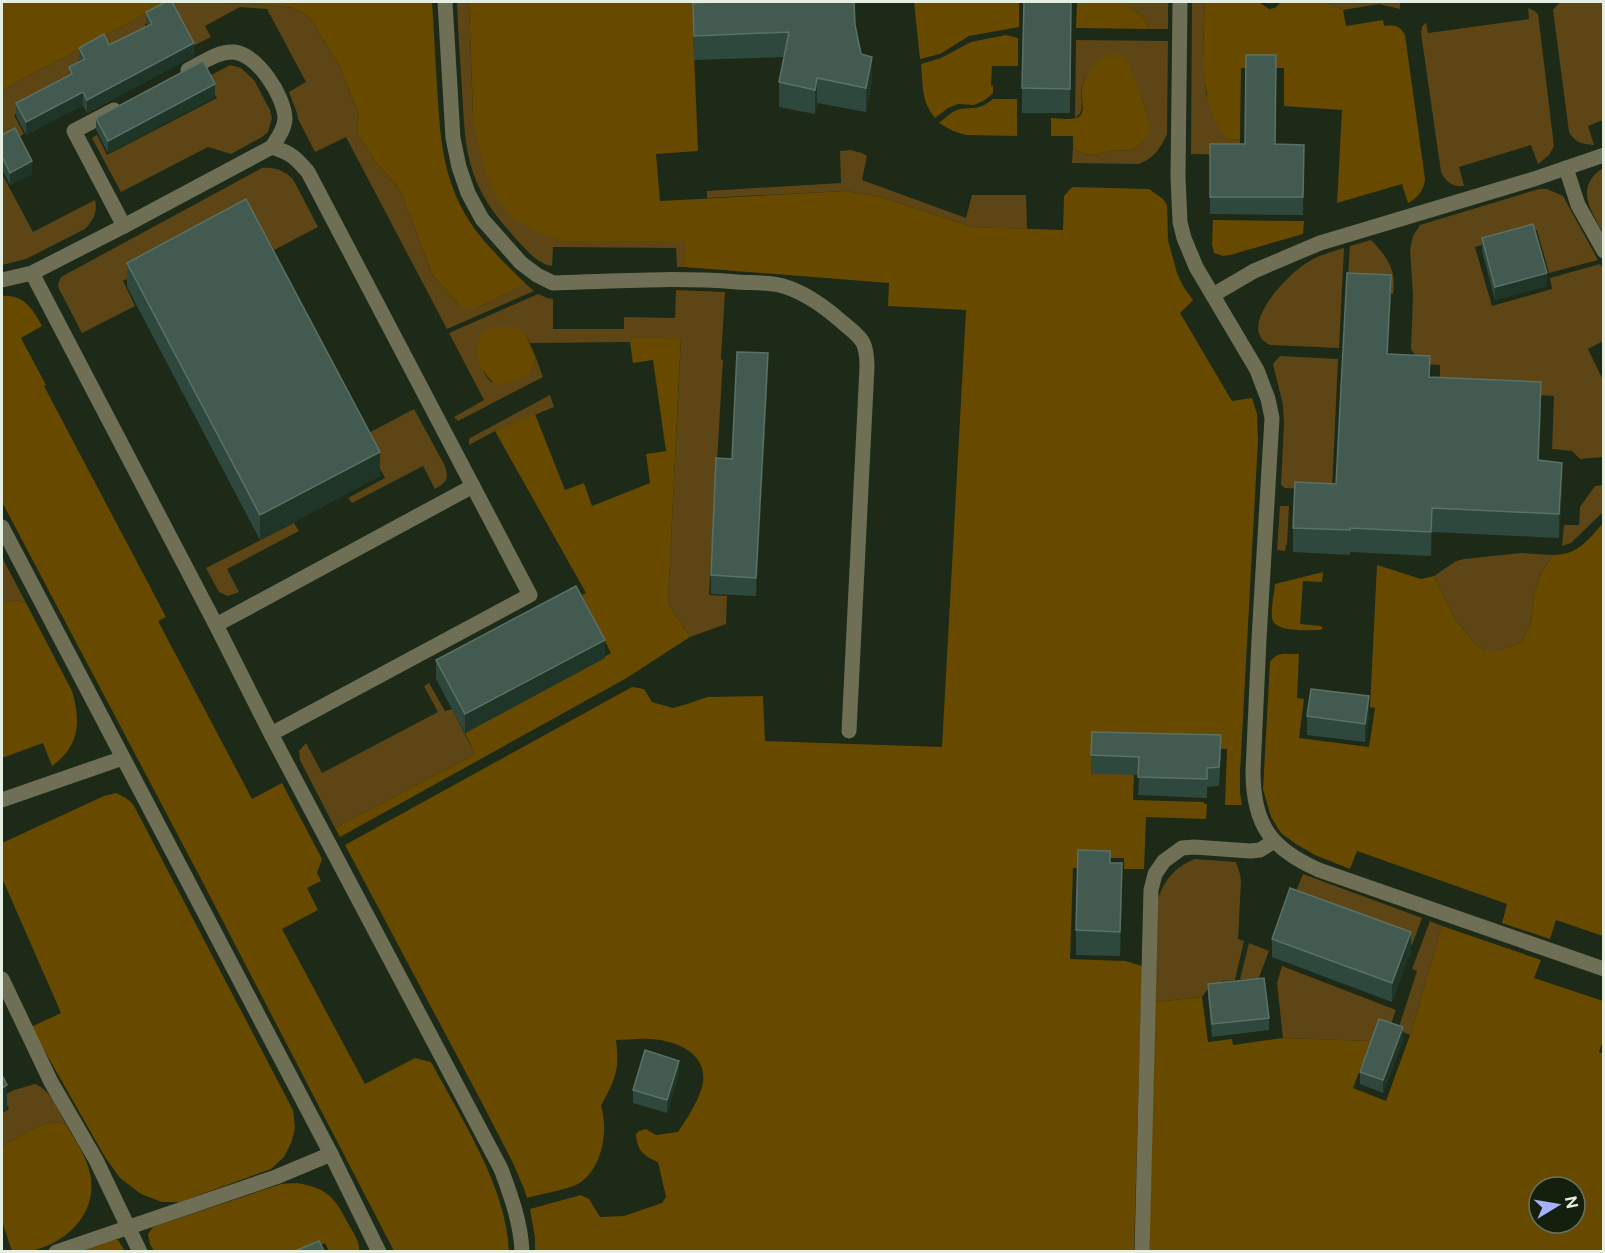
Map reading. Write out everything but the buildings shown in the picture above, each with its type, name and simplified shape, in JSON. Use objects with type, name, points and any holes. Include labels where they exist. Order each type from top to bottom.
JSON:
[{"type":"lane","points":[[445,2],[453,138],[459,167],[468,193],[482,219],[521,263],[553,283],[685,280],[781,286],[802,294],[836,316],[857,335],[865,346],[867,367],[849,731]]},
{"type":"lane","points":[[1180,2],[1178,177],[1180,222],[1196,267],[1257,370],[1268,399],[1272,418],[1253,790],[1262,825],[1286,852],[1319,870],[1604,969]]},
{"type":"lane","points":[[2,280],[32,273],[124,226],[272,147],[281,134],[285,120],[282,104],[265,72],[247,56],[236,52],[217,55],[176,77]]},
{"type":"lane","points":[[124,226],[74,131],[125,104]]},
{"type":"lane","points":[[271,734],[530,595],[308,172],[297,159],[287,152],[272,147]]},
{"type":"lane","points":[[1213,295],[1254,271],[1320,243],[1604,155]]},
{"type":"lane","points":[[1566,168],[1578,205],[1604,251]]},
{"type":"lane","points":[[32,273],[271,734],[501,1169],[518,1220],[522,1251]]},
{"type":"lane","points":[[216,625],[473,486]]},
{"type":"lane","points":[[2,527],[331,1154],[379,1251]]},
{"type":"lane","points":[[2,800],[123,758]]},
{"type":"lane","points":[[1142,1251],[1151,890],[1155,874],[1164,861],[1182,848],[1250,851],[1260,850],[1274,841]]},
{"type":"lane","points":[[2,979],[51,1082],[96,1160],[140,1251]]},
{"type":"lane","points":[[56,1251],[276,1177],[331,1154]]},
{"type":"shaded area","points":[[2,2],[168,2],[2,90]]},
{"type":"shaded area","points":[[168,2],[268,5],[293,8],[309,17],[338,63],[359,115],[357,133],[375,161],[400,190],[432,274],[460,306],[467,308],[477,308],[526,284],[534,291],[447,329],[346,137],[315,152],[298,119],[289,92],[306,82],[267,9],[240,7],[205,26],[211,37],[191,47],[171,11],[145,24],[151,36],[136,44],[104,46],[78,60],[84,71],[53,94],[14,115],[24,134],[2,146],[2,90]]},
{"type":"shaded area","points":[[207,2],[432,2],[441,139],[453,189],[476,230],[526,284],[477,308],[467,309],[460,306],[432,274],[400,190],[375,161],[357,133],[359,115],[338,63],[309,17],[293,8]]},
{"type":"shaded area","points":[[457,2],[469,2],[473,114],[561,241],[686,241],[684,267],[677,267],[676,248],[553,247],[552,266],[528,252],[511,233],[487,201],[470,163],[464,126]]},
{"type":"shaded area","points":[[469,2],[788,2],[693,27],[698,151],[656,154],[660,201],[845,191],[877,196],[973,227],[1063,230],[1064,196],[1072,187],[1149,189],[1163,199],[1167,205],[1168,240],[1177,273],[1193,300],[1180,313],[1232,401],[1252,398],[1257,414],[1258,440],[1240,773],[1242,805],[1225,805],[1227,749],[1135,745],[1133,800],[1204,802],[1207,804],[1206,819],[1146,817],[1144,869],[1124,869],[1124,858],[1108,858],[1107,868],[1073,868],[1070,959],[1125,961],[1142,966],[1134,1251],[535,1251],[530,1209],[581,1195],[589,1199],[600,1217],[624,1216],[662,1203],[666,1197],[658,1162],[642,1152],[636,1134],[646,1129],[656,1135],[678,1132],[702,1088],[703,1072],[700,1063],[687,1050],[669,1042],[645,1039],[616,1040],[617,1068],[601,1106],[603,1139],[592,1171],[576,1185],[527,1198],[513,1163],[345,845],[632,687],[644,689],[652,702],[673,708],[707,697],[763,696],[765,741],[942,747],[966,310],[888,306],[889,283],[684,267],[685,241],[561,241],[533,230],[514,219],[499,202],[488,179],[478,145],[473,114]]},
{"type":"shaded area","points":[[914,2],[1019,2],[1019,27],[969,36],[940,54],[920,59]]},
{"type":"shaded area","points":[[1077,2],[1126,2],[1145,20],[1149,29],[1076,28]]},
{"type":"shaded area","points":[[1126,2],[1168,2],[1168,29],[1149,29],[1145,20]]},
{"type":"shaded area","points":[[1192,2],[1205,2],[1203,44],[1206,94],[1230,140],[1240,139],[1240,155],[1191,154]]},
{"type":"shaded area","points":[[1205,2],[1259,2],[1269,9],[1275,8],[1281,2],[1325,2],[1343,10],[1346,26],[1383,20],[1384,26],[1399,27],[1405,35],[1425,179],[1418,196],[1408,203],[1402,184],[1337,203],[1342,110],[1284,106],[1284,68],[1241,68],[1240,139],[1230,140],[1219,128],[1207,95],[1203,56]]},
{"type":"shaded area","points":[[1325,2],[1400,2],[1400,9],[1379,4],[1343,10]]},
{"type":"shaded area","points":[[1562,2],[1603,2],[1603,120],[1588,126],[1594,145],[1579,142],[1569,132],[1553,10]]},
{"type":"shaded area","points":[[1528,8],[1538,14],[1554,146],[1549,155],[1538,164],[1531,145],[1459,167],[1464,186],[1453,185],[1441,172],[1422,27],[1426,22],[1428,33],[1529,19]]},
{"type":"shaded area","points":[[1006,35],[1018,38],[1018,66],[992,66],[993,93],[974,105],[958,104],[948,108],[935,118],[925,99],[921,64],[941,58],[971,42]]},
{"type":"shaded area","points":[[1076,40],[1168,41],[1167,134],[1156,152],[1144,162],[1139,164],[1072,163],[1073,148],[1083,154],[1093,155],[1131,150],[1136,148],[1149,132],[1149,122],[1141,96],[1107,56],[1088,73],[1081,91],[1081,112],[1075,118]]},
{"type":"shaded area","points":[[1117,54],[1127,58],[1149,122],[1149,133],[1136,148],[1131,150],[1093,155],[1083,154],[1073,148],[1073,136],[1051,136],[1051,118],[1070,119],[1080,116],[1083,110],[1082,88],[1088,73],[1104,57]]},
{"type":"shaded area","points":[[230,65],[241,68],[254,80],[270,110],[272,118],[268,132],[231,154],[208,147],[121,192],[92,138],[97,135],[107,155],[217,98],[206,78]]},
{"type":"shaded area","points":[[993,99],[1017,99],[1017,136],[966,135],[939,123],[957,110],[981,106]]},
{"type":"shaded area","points":[[850,150],[867,156],[862,180],[966,218],[972,195],[1026,195],[1027,229],[973,227],[877,196],[845,191],[707,198],[707,191],[841,183],[840,151]]},
{"type":"shaded area","points":[[262,168],[279,170],[293,179],[318,227],[274,250],[265,234],[129,284],[126,279],[123,281],[135,306],[82,333],[59,289],[61,277]]},
{"type":"shaded area","points":[[1603,168],[1603,233],[1590,207],[1587,191],[1594,175]]},
{"type":"shaded area","points":[[2,174],[33,232],[95,200],[96,208],[92,219],[85,229],[26,259],[2,265]]},
{"type":"shaded area","points":[[1539,189],[1547,189],[1563,196],[1598,260],[1549,273],[1537,230],[1475,247],[1492,306],[1552,289],[1550,278],[1600,264],[1604,271],[1603,341],[1588,349],[1603,380],[1603,457],[1580,459],[1572,451],[1552,449],[1554,396],[1451,390],[1452,379],[1440,377],[1440,365],[1421,364],[1411,349],[1413,295],[1410,249],[1413,236],[1420,225]]},
{"type":"shaded area","points":[[1213,220],[1304,221],[1303,234],[1223,256],[1214,253]]},
{"type":"shaded area","points":[[1371,240],[1390,264],[1394,278],[1393,294],[1347,292],[1350,246]]},
{"type":"shaded area","points":[[1344,248],[1339,348],[1270,345],[1261,337],[1258,327],[1261,315],[1277,290],[1297,270],[1310,261]]},
{"type":"shaded area","points":[[676,290],[725,292],[709,595],[727,596],[726,624],[690,637],[668,603],[681,338],[634,338],[630,342],[530,343],[525,333],[479,358],[485,375],[491,382],[531,372],[536,358],[543,377],[458,421],[454,417],[484,400],[449,333],[538,294],[553,299],[553,329],[624,329],[624,317],[675,318]]},
{"type":"shaded area","points":[[2,296],[22,300],[42,326],[21,338],[166,617],[158,621],[252,799],[282,783],[322,859],[317,873],[321,881],[307,888],[318,910],[282,929],[365,1084],[415,1058],[431,1062],[469,1130],[491,1178],[500,1202],[509,1251],[394,1251],[2,502]]},
{"type":"shaded area","points":[[497,327],[518,327],[525,333],[536,358],[531,372],[522,378],[499,386],[482,368],[477,349],[479,339],[485,330]]},
{"type":"shaded area","points":[[681,337],[668,603],[690,637],[625,679],[340,837],[335,828],[475,754],[465,733],[611,653],[582,595],[586,593],[495,431],[535,414],[565,490],[584,483],[592,506],[650,483],[646,454],[666,451],[653,360],[633,363],[630,342],[633,338]]},
{"type":"shaded area","points":[[1280,356],[1338,359],[1332,491],[1285,488],[1281,485],[1283,405],[1273,364]]},
{"type":"shaded area","points":[[550,395],[554,407],[495,431],[469,445],[470,438]]},
{"type":"shaded area","points":[[414,409],[445,466],[447,477],[444,482],[435,489],[423,466],[352,503],[348,498],[385,478],[363,436]]},
{"type":"shaded area","points":[[1603,485],[1603,512],[1571,543],[1562,546],[1564,525],[1579,525],[1580,507],[1595,486]]},
{"type":"shaded area","points":[[1280,506],[1289,506],[1285,551],[1277,550]]},
{"type":"shaded area","points":[[294,523],[299,531],[227,569],[239,592],[228,596],[219,592],[206,568]]},
{"type":"shaded area","points":[[1603,523],[1603,936],[1556,920],[1550,939],[1502,923],[1507,904],[1357,851],[1350,869],[1315,855],[1281,833],[1271,817],[1263,789],[1270,662],[1273,658],[1283,654],[1299,654],[1297,698],[1304,699],[1299,738],[1369,747],[1375,708],[1370,707],[1377,565],[1421,579],[1434,576],[1456,620],[1475,644],[1486,651],[1498,651],[1521,642],[1531,622],[1534,594],[1541,573],[1553,555],[1576,549],[1587,541]]},
{"type":"shaded area","points":[[1521,553],[1553,555],[1541,573],[1534,594],[1531,622],[1521,642],[1498,651],[1486,651],[1475,644],[1456,620],[1434,576],[1456,561]]},
{"type":"shaded area","points":[[2,557],[26,603],[15,600],[2,603]]},
{"type":"shaded area","points":[[1323,572],[1322,582],[1303,581],[1300,624],[1321,626],[1323,629],[1292,630],[1274,623],[1272,605],[1275,584]]},
{"type":"shaded area","points":[[15,600],[26,603],[72,691],[75,702],[77,723],[73,741],[68,750],[52,766],[43,743],[2,758],[2,603]]},
{"type":"shaded area","points":[[429,683],[445,711],[452,709],[475,754],[335,828],[300,760],[299,751],[306,743],[322,773],[438,712],[424,686]]},
{"type":"shaded area","points":[[116,793],[133,804],[293,1110],[295,1127],[292,1141],[284,1157],[271,1169],[180,1202],[162,1202],[141,1194],[120,1178],[105,1157],[31,1027],[61,1013],[2,878],[2,843],[104,796]]},
{"type":"shaded area","points":[[1195,859],[1236,862],[1240,874],[1238,939],[1244,941],[1235,980],[1221,981],[1222,988],[1207,990],[1202,997],[1155,1002],[1159,897],[1165,883],[1175,871]]},
{"type":"shaded area","points":[[1303,874],[1422,918],[1412,945],[1292,901]]},
{"type":"shaded area","points":[[1430,921],[1442,926],[1410,1035],[1398,1030],[1417,971],[1412,969]]},
{"type":"shaded area","points":[[1442,926],[1541,960],[1534,978],[1603,1001],[1603,1040],[1599,1052],[1604,1054],[1603,1251],[1149,1252],[1155,1002],[1202,997],[1208,1042],[1232,1039],[1233,1045],[1283,1038],[1371,1041],[1353,1088],[1386,1101],[1410,1035]]},
{"type":"shaded area","points":[[1249,943],[1269,951],[1256,985],[1249,986],[1248,979],[1240,979]]},
{"type":"shaded area","points":[[1282,966],[1396,1010],[1390,1027],[1377,1023],[1371,1041],[1283,1038],[1277,983]]},
{"type":"shaded area","points":[[35,1084],[50,1096],[66,1124],[53,1122],[36,1127],[2,1146],[2,1113],[9,1109],[2,1096]]},
{"type":"shaded area","points":[[53,1122],[66,1124],[86,1160],[91,1181],[91,1196],[87,1209],[80,1221],[59,1240],[31,1251],[12,1251],[2,1221],[2,1146],[36,1127]]},
{"type":"shaded area","points":[[297,1183],[323,1191],[335,1201],[359,1244],[359,1251],[329,1251],[325,1243],[307,1252],[154,1251],[150,1244],[148,1234],[153,1227],[281,1184]]},
{"type":"shaded area","points":[[118,1240],[125,1251],[79,1252]]}]
